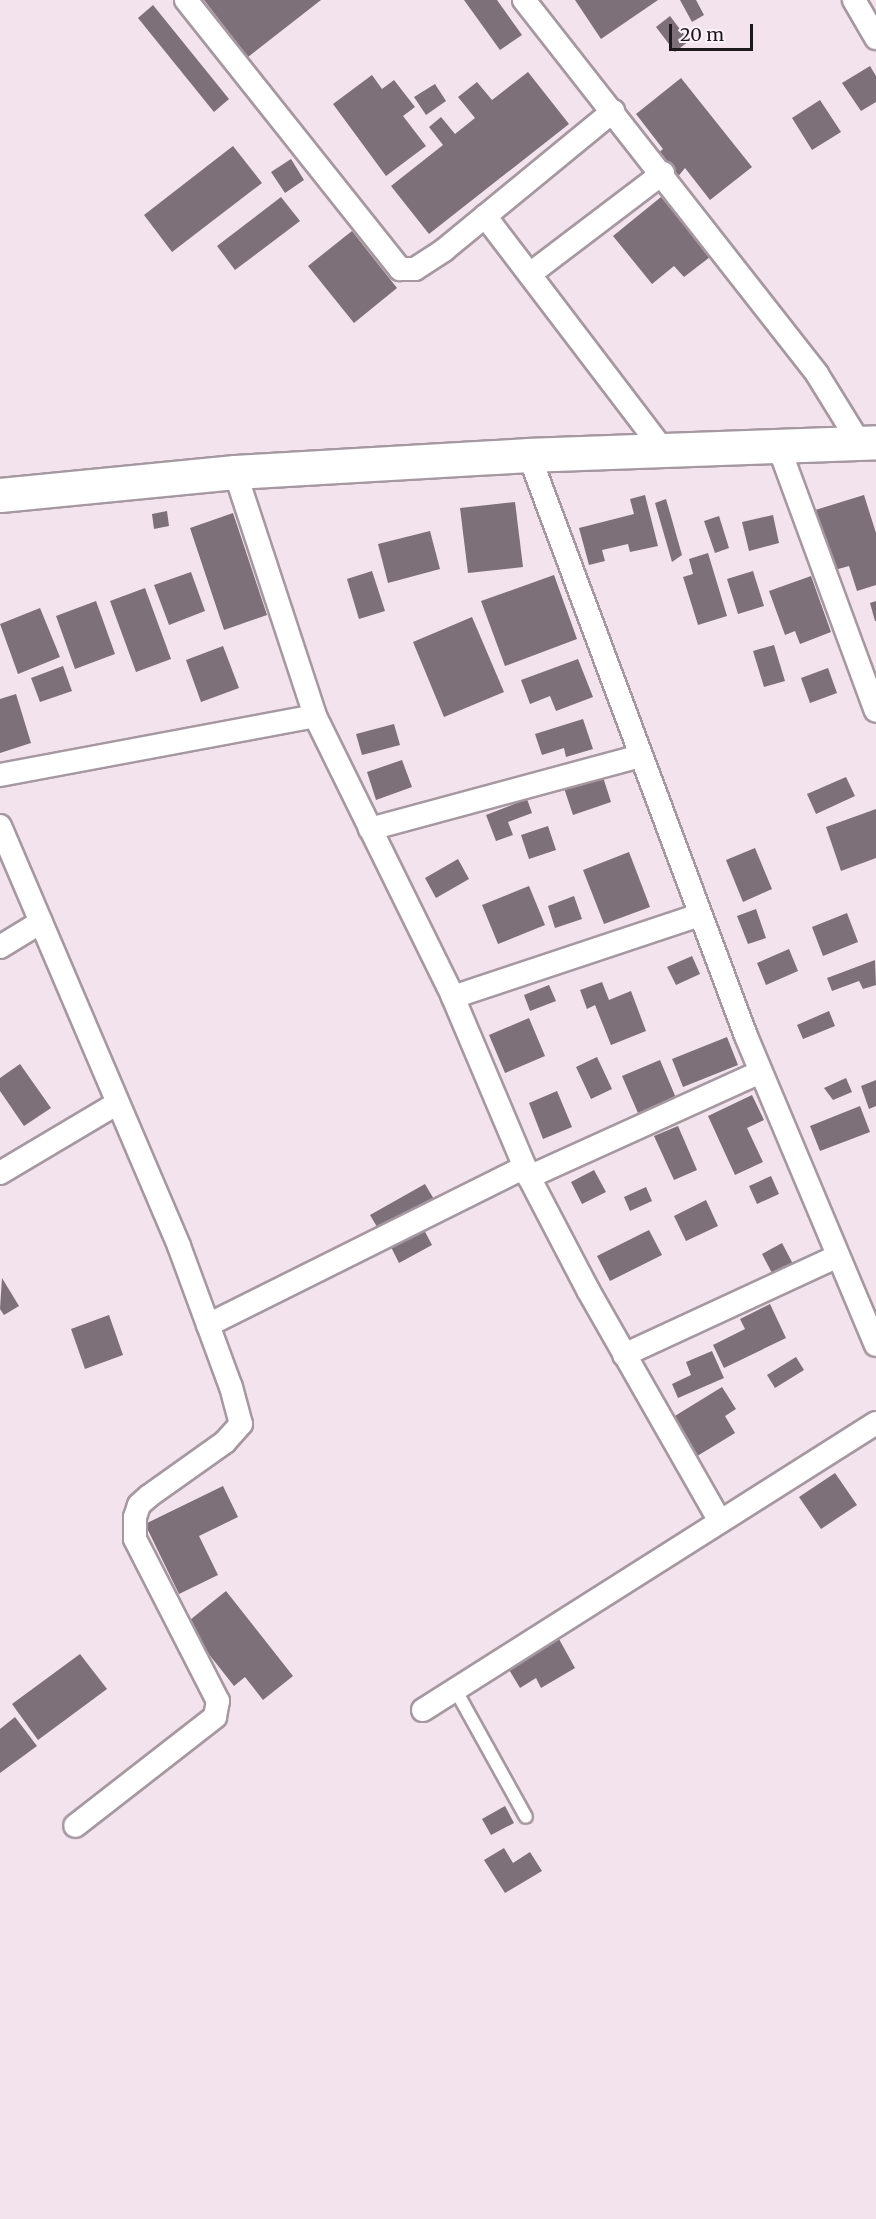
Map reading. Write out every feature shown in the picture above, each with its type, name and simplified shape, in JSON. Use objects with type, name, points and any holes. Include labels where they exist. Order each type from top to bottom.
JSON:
[{"type":"street","points":[[186,0],[400,269],[415,269],[485,216],[613,111]]},
{"type":"street","points":[[524,0],[663,173],[868,442]]},
{"type":"street","points":[[854,0],[876,38]]},
{"type":"street","points":[[530,274],[663,173]]},
{"type":"street","points":[[485,216],[663,450]]},
{"type":"street","points":[[0,495],[234,472],[529,455],[868,442]]},
{"type":"street","points":[[778,445],[876,711]]},
{"type":"street","points":[[529,455],[699,915],[760,1072],[876,1345]]},
{"type":"street","points":[[234,472],[315,716],[453,997],[527,1172],[624,1355],[720,1521]]},
{"type":"street","points":[[0,775],[315,716]]},
{"type":"street","points":[[370,829],[640,756]]},
{"type":"street","points":[[0,826],[118,1102],[208,1325],[241,1424],[225,1442],[139,1505],[135,1539],[218,1701],[215,1717],[75,1826]]},
{"type":"street","points":[[453,997],[699,915]]},
{"type":"street","points":[[0,947],[42,922]]},
{"type":"street","points":[[208,1325],[527,1172],[760,1072]]},
{"type":"street","points":[[0,1173],[118,1102]]},
{"type":"street","points":[[624,1355],[837,1257]]},
{"type":"street","points":[[423,1710],[876,1423]]},
{"type":"lane","points":[[455,1689],[526,1817]]},
{"type":"building","points":[[204,0],[321,0],[248,57]]},
{"type":"building","points":[[464,0],[497,0],[522,35],[500,50]]},
{"type":"building","points":[[575,0],[658,0],[601,39]]},
{"type":"building","points":[[680,0],[696,0],[704,15],[692,22]]},
{"type":"building","points":[[153,5],[229,99],[214,112],[138,18]]},
{"type":"building","points":[[670,16],[689,41],[675,52],[656,27]]},
{"type":"building","points":[[870,66],[876,76],[876,102],[861,111],[842,83]]},
{"type":"building","points":[[528,72],[569,124],[429,234],[391,186],[443,145],[429,127],[441,117],[455,134],[475,118],[458,97],[477,82],[492,100]]},
{"type":"building","points":[[372,75],[382,89],[394,80],[415,107],[403,116],[426,146],[386,176],[333,104]]},
{"type":"building","points":[[681,78],[752,167],[710,200],[685,168],[676,179],[657,154],[663,149],[636,114]]},
{"type":"building","points":[[435,84],[446,101],[426,115],[414,97]]},
{"type":"building","points":[[820,100],[841,132],[812,150],[792,118]]},
{"type":"building","points":[[233,146],[262,183],[172,252],[144,215]]},
{"type":"building","points":[[291,159],[304,180],[285,193],[271,172]]},
{"type":"building","points":[[281,197],[300,221],[235,270],[217,246]]},
{"type":"building","points":[[661,197],[710,257],[684,277],[674,266],[652,284],[613,236]]},
{"type":"building","points":[[352,231],[397,288],[354,323],[308,266]]},
{"type":"building","points":[[645,495],[658,546],[630,552],[628,544],[602,550],[605,561],[589,565],[579,528],[634,514],[630,499]]},
{"type":"building","points":[[864,495],[876,533],[876,585],[857,591],[849,566],[831,571],[812,511]]},
{"type":"building","points":[[666,499],[682,555],[672,562],[655,503]]},
{"type":"building","points":[[515,502],[523,567],[468,573],[460,508]]},
{"type":"building","points":[[167,511],[169,526],[154,529],[152,514]]},
{"type":"building","points":[[233,513],[267,615],[224,630],[190,528]]},
{"type":"building","points":[[773,515],[779,543],[749,551],[742,522]]},
{"type":"building","points":[[719,516],[729,548],[715,553],[704,521]]},
{"type":"building","points":[[430,531],[440,569],[388,583],[378,544]]},
{"type":"building","points":[[708,553],[727,616],[698,625],[683,577],[693,574],[689,559]]},
{"type":"building","points":[[372,571],[385,611],[359,619],[347,579]]},
{"type":"building","points":[[753,571],[764,606],[738,614],[727,579]]},
{"type":"building","points":[[191,572],[205,611],[169,625],[154,585]]},
{"type":"building","points":[[554,575],[577,639],[505,666],[481,601]]},
{"type":"building","points":[[811,576],[831,632],[800,644],[795,631],[785,635],[769,591]]},
{"type":"building","points":[[145,588],[171,659],[136,672],[110,601]]},
{"type":"building","points":[[96,601],[115,654],[75,669],[56,616]]},
{"type":"building","points":[[876,601],[876,621],[875,621],[870,603]]},
{"type":"building","points":[[40,608],[60,657],[18,674],[0,624]]},
{"type":"building","points":[[472,617],[504,692],[444,717],[413,642]]},
{"type":"building","points":[[774,645],[785,681],[764,687],[753,651]]},
{"type":"building","points":[[223,646],[239,688],[201,702],[186,660]]},
{"type":"building","points":[[578,659],[593,697],[556,711],[550,696],[530,704],[521,680]]},
{"type":"building","points":[[63,666],[72,691],[40,702],[31,678]]},
{"type":"building","points":[[828,668],[837,693],[810,703],[801,678]]},
{"type":"building","points":[[16,694],[31,743],[0,753],[0,699]]},
{"type":"building","points":[[583,719],[593,749],[566,757],[564,748],[542,755],[535,734]]},
{"type":"building","points":[[394,724],[400,745],[362,755],[356,734]]},
{"type":"building","points":[[402,760],[412,787],[376,800],[367,772]]},
{"type":"building","points":[[602,774],[611,802],[573,815],[564,788]]},
{"type":"building","points":[[846,777],[855,796],[816,814],[807,794]]},
{"type":"building","points":[[527,799],[532,813],[508,822],[513,835],[496,841],[486,815]]},
{"type":"building","points":[[876,809],[876,858],[841,871],[826,827]]},
{"type":"building","points":[[548,826],[556,850],[529,859],[521,835]]},
{"type":"building","points":[[755,848],[772,889],[743,902],[726,860]]},
{"type":"building","points":[[629,852],[650,907],[604,924],[583,870]]},
{"type":"building","points":[[458,859],[469,879],[436,898],[425,878]]},
{"type":"building","points":[[529,886],[545,925],[498,944],[482,905]]},
{"type":"building","points":[[574,896],[582,919],[555,928],[548,906]]},
{"type":"building","points":[[756,909],[766,938],[748,944],[737,916]]},
{"type":"building","points":[[847,913],[858,942],[823,956],[812,927]]},
{"type":"building","points":[[789,949],[798,971],[766,985],[757,963]]},
{"type":"building","points":[[692,956],[700,974],[676,985],[667,967]]},
{"type":"building","points":[[875,960],[876,985],[863,989],[859,981],[832,991],[827,978]]},
{"type":"building","points":[[602,982],[609,1000],[631,991],[646,1031],[611,1045],[595,1005],[587,1009],[580,990]]},
{"type":"building","points":[[549,985],[556,1001],[530,1011],[524,995]]},
{"type":"building","points":[[829,1011],[835,1026],[803,1039],[797,1025]]},
{"type":"building","points":[[529,1018],[545,1056],[505,1073],[489,1035]]},
{"type":"building","points":[[727,1037],[738,1065],[683,1087],[672,1059]]},
{"type":"building","points":[[597,1057],[612,1089],[591,1099],[576,1067]]},
{"type":"building","points":[[660,1060],[676,1098],[638,1113],[622,1076]]},
{"type":"building","points":[[20,1064],[51,1108],[24,1126],[0,1091],[0,1078]]},
{"type":"building","points":[[846,1078],[852,1092],[833,1100],[824,1088]]},
{"type":"building","points":[[876,1080],[876,1106],[869,1109],[861,1086]]},
{"type":"building","points":[[557,1091],[572,1127],[543,1139],[529,1103]]},
{"type":"building","points":[[752,1095],[764,1120],[747,1128],[763,1162],[735,1175],[708,1116]]},
{"type":"building","points":[[860,1106],[870,1132],[820,1151],[810,1126]]},
{"type":"building","points":[[678,1126],[697,1170],[674,1180],[654,1136]]},
{"type":"building","points":[[594,1170],[606,1192],[582,1204],[571,1182]]},
{"type":"building","points":[[771,1176],[779,1194],[757,1204],[749,1186]]},
{"type":"building","points":[[425,1184],[435,1201],[380,1232],[370,1215]]},
{"type":"building","points":[[646,1187],[652,1201],[630,1211],[624,1197]]},
{"type":"building","points":[[706,1200],[718,1226],[686,1241],[674,1216]]},
{"type":"building","points":[[422,1226],[432,1245],[399,1263],[389,1243]]},
{"type":"building","points":[[649,1230],[662,1255],[610,1281],[597,1256]]},
{"type":"building","points":[[782,1243],[793,1264],[773,1275],[762,1254]]},
{"type":"building","points":[[2,1278],[19,1306],[4,1315],[0,1309]]},
{"type":"building","points":[[770,1304],[786,1338],[724,1368],[713,1345],[745,1329],[740,1319]]},
{"type":"building","points":[[109,1315],[123,1355],[85,1369],[71,1329]]},
{"type":"building","points":[[712,1351],[724,1378],[678,1398],[672,1384],[691,1375],[686,1362]]},
{"type":"building","points":[[796,1357],[804,1370],[775,1388],[767,1375]]},
{"type":"building","points":[[722,1387],[736,1409],[725,1416],[735,1433],[694,1458],[670,1419]]},
{"type":"building","points":[[835,1473],[857,1505],[821,1529],[799,1497]]},
{"type":"building","points":[[223,1486],[238,1517],[199,1536],[218,1575],[179,1594],[145,1524]]},
{"type":"building","points":[[226,1591],[293,1676],[263,1700],[245,1677],[234,1686],[185,1624]]},
{"type":"building","points":[[559,1639],[575,1668],[541,1688],[536,1678],[520,1688],[508,1668]]},
{"type":"building","points":[[80,1654],[107,1689],[38,1740],[12,1704]]},
{"type":"building","points":[[15,1717],[37,1746],[0,1773],[0,1729]]},
{"type":"building","points":[[505,1806],[514,1823],[491,1835],[482,1819]]},
{"type":"building","points":[[504,1848],[513,1863],[530,1852],[542,1871],[505,1893],[484,1860]]}]
